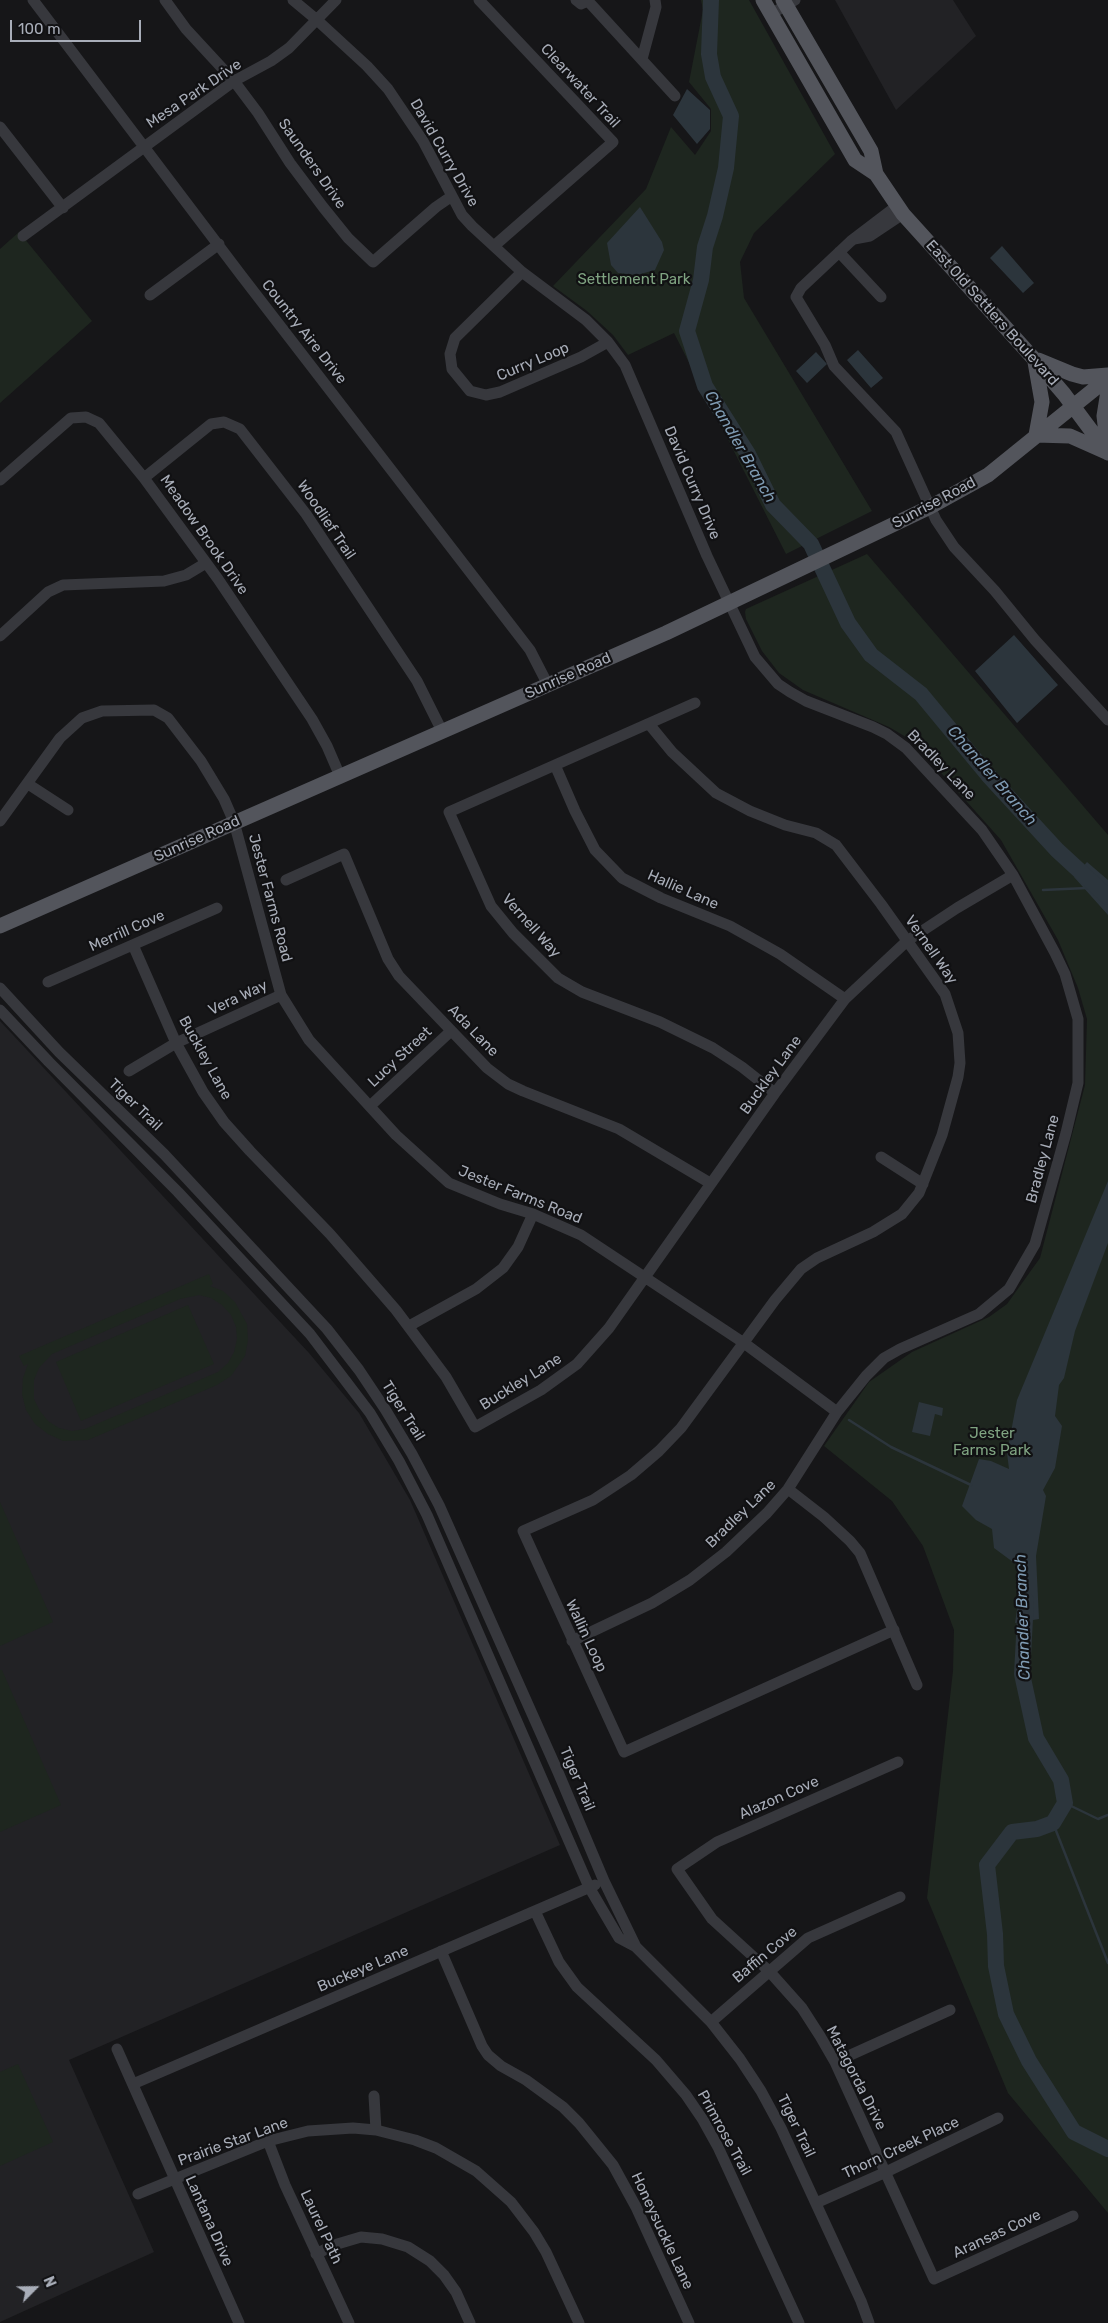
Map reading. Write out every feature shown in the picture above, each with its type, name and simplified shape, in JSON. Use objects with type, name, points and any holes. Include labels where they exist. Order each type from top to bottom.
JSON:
[{"type":"main road","name":"East Old Settlers Boulevard","points":[[763,0],[855,160],[876,174]]},
{"type":"main road","name":"East Old Settlers Boulevard","points":[[788,2],[871,151],[876,174],[900,210],[1034,358],[1108,453]]},
{"type":"main road","points":[[1034,358],[1083,377],[1108,377]]},
{"type":"main road","points":[[1034,358],[1042,402],[1036,435],[1070,436],[1108,453]]},
{"type":"main road","name":"Sunrise Road","points":[[0,926],[729,604],[930,507],[988,475],[1108,377]]},
{"type":"main road","points":[[1108,391],[1104,416],[1108,453]]},
{"type":"street","name":"Country Aire Drive","points":[[33,0],[530,650],[548,685]]},
{"type":"street","name":"Saunders Drive","points":[[166,0],[200,46],[234,82],[323,207],[348,238],[373,262],[436,207],[452,196]]},
{"type":"street","name":"David Curry Drive","points":[[293,0],[367,66],[388,89],[423,141],[462,215],[522,272],[586,320],[608,342],[625,365],[729,604]]},
{"type":"street","name":"Mesa Park Drive","points":[[23,236],[234,82],[272,61],[289,48],[336,0]]},
{"type":"street","name":"Clearwater Trail","points":[[479,0],[613,142],[494,246]]},
{"type":"street","points":[[576,0],[581,4],[588,1],[675,96]]},
{"type":"street","points":[[642,60],[656,7],[655,0]]},
{"type":"street","points":[[771,14],[788,2]]},
{"type":"street","points":[[0,127],[63,208]]},
{"type":"street","points":[[900,210],[853,240],[800,288],[796,297],[834,366],[896,432],[930,507],[954,547],[996,591],[1036,640],[1108,720]]},
{"type":"street","points":[[150,295],[219,244]]},
{"type":"street","points":[[839,252],[880,297]]},
{"type":"street","name":"Curry Loop","points":[[522,272],[455,338],[450,354],[452,369],[470,391],[486,395],[500,392],[581,357],[608,342]]},
{"type":"street","name":"Meadow Brook Drive","points":[[0,480],[66,421],[78,416],[86,416],[99,423],[144,478],[206,563],[312,719],[327,746],[340,776]]},
{"type":"street","name":"Woodlief Trail","points":[[144,478],[211,424],[224,422],[240,429],[306,514],[420,687],[442,731]]},
{"type":"street","points":[[0,636],[48,592],[63,585],[164,581],[186,575],[206,563]]},
{"type":"street","name":"Bradley Lane","points":[[572,1641],[652,1603],[690,1580],[730,1548],[767,1513],[788,1489],[837,1412],[866,1376],[884,1358],[988,1308],[1009,1289],[1035,1244],[1078,1083],[1078,1019],[1064,974],[1042,927],[1012,875],[982,830],[906,748],[887,734],[873,726],[806,701],[778,684],[755,657],[729,604]]},
{"type":"street","name":"Vernell Way","points":[[695,703],[449,812],[491,906],[513,933],[558,978],[582,992],[660,1022],[712,1048],[775,1093]]},
{"type":"street","name":"Jester Farms Road","points":[[0,821],[60,738],[82,718],[102,711],[154,710],[162,714],[175,724],[201,760],[224,799],[234,822],[281,995],[309,1040],[424,1162],[449,1182],[500,1204],[533,1214],[581,1235],[744,1343],[837,1412]]},
{"type":"street","name":"Vernell Way","points":[[649,724],[672,752],[716,793],[776,821],[816,833],[836,845],[947,998],[954,1016],[959,1047],[958,1077],[942,1136],[912,1203],[893,1221],[817,1258],[800,1269],[744,1343]]},
{"type":"street","name":"Hallie Lane","points":[[556,765],[595,850],[622,878],[661,898],[730,926],[780,954],[845,999]]},
{"type":"street","points":[[28,784],[68,810]]},
{"type":"street","name":"Ada Lane","points":[[286,880],[344,854],[388,959],[400,976],[487,1068],[508,1084],[618,1128],[710,1183]]},
{"type":"street","name":"Buckley Lane","points":[[133,945],[176,1043],[203,1092],[224,1122],[330,1234],[409,1326],[446,1377],[475,1427],[541,1390],[577,1364],[609,1328],[710,1183],[845,999],[907,941],[1012,875]]},
{"type":"street","name":"Merrill Cove","points":[[48,982],[217,908]]},
{"type":"street","name":"Tiger Trail","points":[[0,988],[60,1052],[164,1154],[327,1329],[360,1370],[412,1454],[439,1505],[558,1772],[604,1881],[636,1947]]},
{"type":"street","name":"Vera Way","points":[[129,1071],[176,1043],[281,995]]},
{"type":"street","name":"Tiger Trail","points":[[0,1010],[178,1192],[303,1327],[370,1413],[399,1461],[426,1514],[589,1887],[619,1938],[636,1947],[710,2022],[740,2058],[762,2091],[816,2203],[868,2323]]},
{"type":"street","name":"Lucy Street","points":[[370,1106],[451,1031]]},
{"type":"street","points":[[882,1157],[922,1184]]},
{"type":"street","points":[[409,1326],[476,1289],[504,1268],[518,1247],[533,1214]]},
{"type":"street","name":"Wallin Loop","points":[[744,1343],[681,1428],[660,1451],[631,1475],[593,1500],[523,1531],[624,1752],[894,1630]]},
{"type":"street","points":[[788,1489],[824,1517],[860,1553],[917,1686]]},
{"type":"street","name":"Alazon Cove","points":[[677,1869],[717,1842],[898,1762]]},
{"type":"street","name":"Matagorda Drive","points":[[677,1869],[712,1919],[769,1971],[802,2008],[835,2062],[934,2279]]},
{"type":"street","name":"Buckeye Lane","points":[[133,2084],[604,1881]]},
{"type":"street","name":"Baffin Cove","points":[[710,2022],[808,1938],[900,1897]]},
{"type":"street","name":"Primrose Trail","points":[[535,1911],[559,1962],[577,1987],[656,2060],[686,2095],[703,2120],[718,2147],[799,2323]]},
{"type":"street","name":"Honeysuckle Lane","points":[[440,1951],[482,2046],[488,2055],[501,2066],[526,2080],[563,2107],[579,2123],[613,2165],[636,2207],[689,2323]]},
{"type":"street","points":[[835,2062],[950,2010]]},
{"type":"street","name":"Lantana Drive","points":[[117,2049],[239,2323]]},
{"type":"street","points":[[374,2096],[376,2130]]},
{"type":"street","name":"Thorn Creek Place","points":[[816,2203],[886,2172],[998,2118]]},
{"type":"street","name":"Prairie Star Lane","points":[[138,2194],[287,2135],[323,2129],[376,2130],[415,2140],[436,2148],[476,2171],[511,2202],[534,2232],[553,2266],[579,2323]]},
{"type":"street","name":"Laurel Path","points":[[268,2142],[316,2254],[349,2323]]},
{"type":"street","name":"Aransas Cove","points":[[934,2279],[1073,2216]]},
{"type":"street","points":[[316,2254],[334,2244],[361,2237],[382,2239],[408,2247],[430,2261],[444,2275],[456,2292],[470,2323]]},
{"type":"shaded area","points":[[835,0],[953,0],[976,36],[896,110]]},
{"type":"shaded area","points":[[0,1021],[309,1353],[359,1413],[410,1500],[560,1845],[69,2060],[154,2252],[0,2322]]},
{"type":"green space","name":"Settlement Park","points":[[701,0],[749,0],[835,154],[754,233],[740,262],[744,298],[872,511],[786,554],[674,333],[628,355],[613,335],[587,311],[553,286],[646,189],[671,127],[695,155],[711,131],[711,109],[689,82],[703,10]]},
{"type":"green space","points":[[19,232],[92,321],[0,403],[0,249]]},
{"type":"green space","name":"Jester Farms Park","points":[[867,554],[1108,835],[1108,2213],[1008,2093],[927,1898],[953,1671],[954,1630],[923,1546],[892,1501],[824,1446],[869,1382],[912,1352],[989,1317],[1007,1304],[1040,1258],[1085,1085],[1087,1019],[1078,988],[1058,940],[1001,840],[926,756],[906,737],[889,727],[803,690],[779,673],[762,651],[746,619],[746,609]]},
{"type":"green space","points":[[209,1274],[213,1284],[210,1286],[223,1291],[235,1302],[247,1324],[248,1340],[245,1356],[231,1376],[217,1385],[88,1440],[63,1441],[48,1434],[35,1424],[26,1410],[22,1394],[23,1378],[28,1364],[24,1366],[19,1356]],"holes":[[[199,1295],[211,1298],[222,1305],[231,1315],[236,1327],[237,1339],[234,1352],[228,1363],[218,1372],[85,1429],[72,1431],[59,1428],[48,1421],[40,1411],[34,1399],[34,1380],[39,1368],[52,1354],[180,1299]]]},
{"type":"green space","points":[[188,1305],[214,1364],[81,1421],[56,1362]]},
{"type":"green space","points":[[0,1502],[53,1622],[0,1646]]},
{"type":"green space","points":[[0,1670],[2,1670],[61,1805],[0,1832]]},
{"type":"green space","points":[[18,2064],[53,2142],[0,2166],[0,2072]]},
{"type":"water","points":[[687,89],[710,110],[710,129],[697,144],[673,115]]},
{"type":"water","points":[[640,207],[662,242],[664,250],[655,270],[637,275],[618,273],[611,265],[607,243]]},
{"type":"water","points":[[1002,246],[1034,283],[1023,293],[990,258]]},
{"type":"water","points":[[858,350],[883,378],[871,388],[847,360]]},
{"type":"water","points":[[816,352],[827,364],[807,383],[796,371]]},
{"type":"water","points":[[1014,635],[1058,685],[1017,723],[975,671]]},
{"type":"water","points":[[1087,862],[1108,880],[1108,915],[1074,877]]},
{"type":"water","points":[[1108,1181],[1108,1243],[1075,1331],[1064,1378],[1059,1385],[1055,1416],[1062,1426],[1055,1468],[1043,1490],[1046,1496],[1036,1556],[1039,1619],[1015,1623],[1020,1589],[1017,1565],[994,1548],[992,1529],[976,1520],[962,1506],[979,1459],[991,1461],[1009,1469],[1007,1453],[1017,1400]]},
{"type":"water","points":[[919,1402],[943,1408],[942,1416],[935,1414],[930,1436],[912,1432]]},
{"type":"waterway","name":"Chandler Branch","points":[[711,0],[709,54],[713,77],[731,116],[726,168],[715,216],[705,247],[701,280],[687,331],[705,386],[748,454],[773,505],[811,544],[848,623],[871,655],[921,694],[988,775],[1057,850],[1108,897]]},
{"type":"waterway","points":[[1043,890],[1087,888]]},
{"type":"waterway","points":[[849,1420],[891,1447],[971,1485]]},
{"type":"waterway","name":"Chandler Branch","points":[[1026,1600],[1022,1674],[1036,1738],[1061,1780],[1065,1803],[1053,1823],[1037,1829],[1012,1832],[987,1865],[995,1934],[996,1966],[1006,2014],[1029,2061],[1074,2132],[1108,2149]]},
{"type":"waterway","points":[[1065,1803],[1098,1819],[1108,1815]]},
{"type":"waterway","points":[[1053,1823],[1108,1963]]}]
